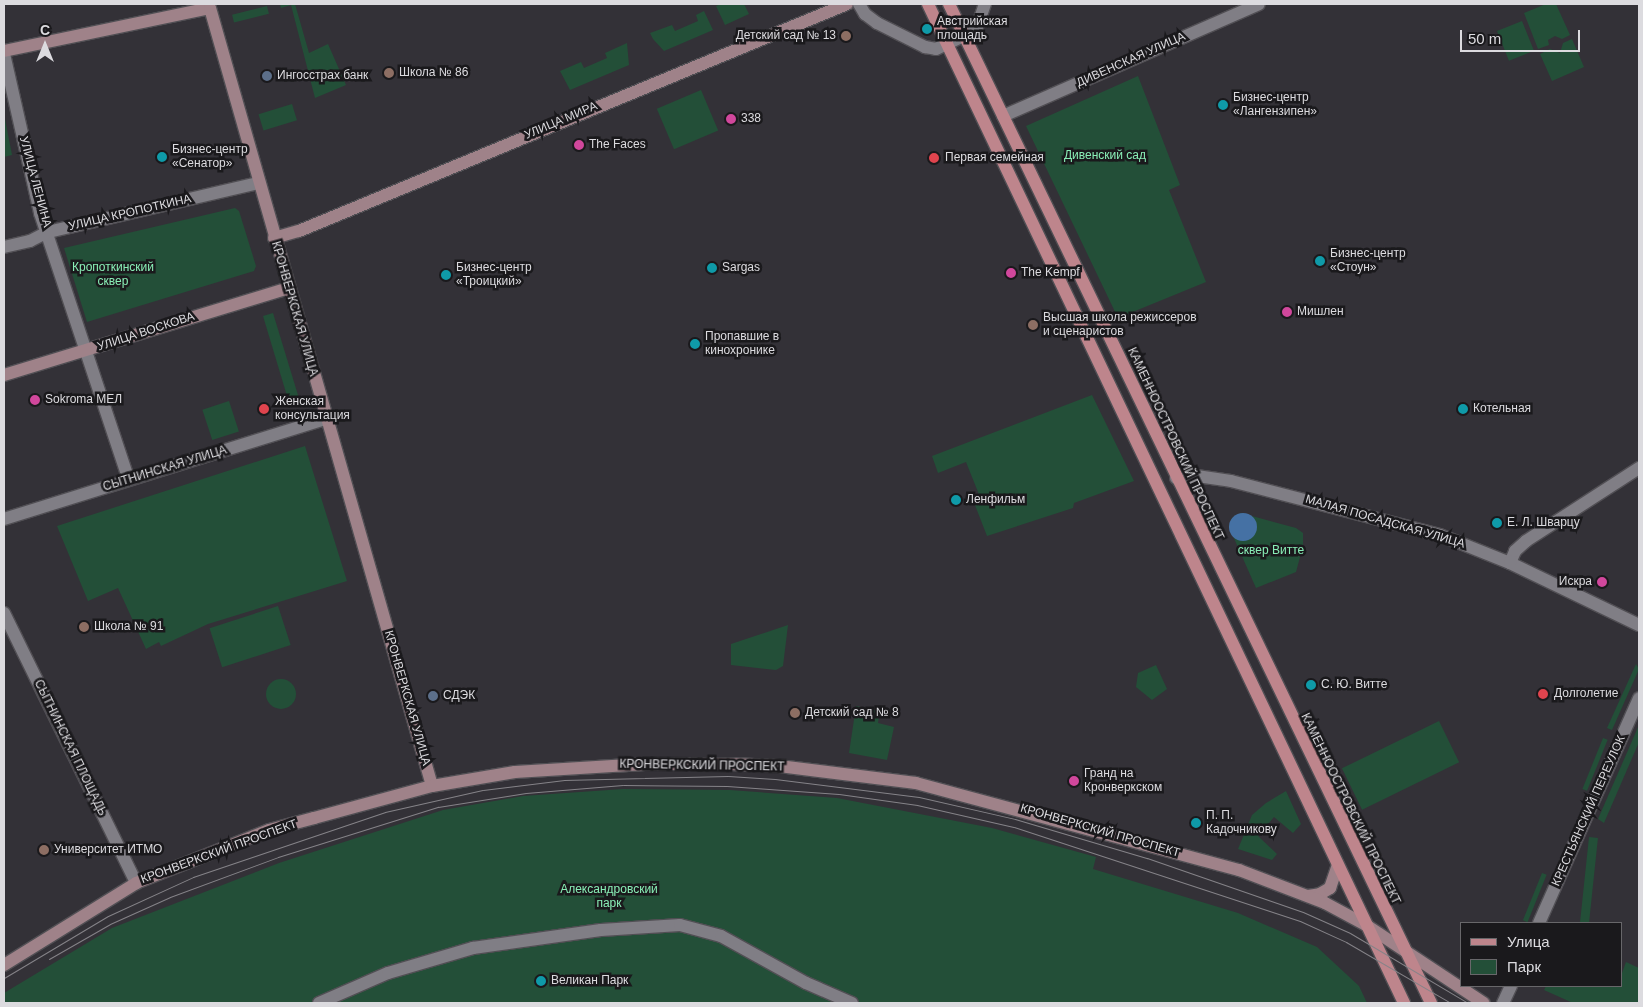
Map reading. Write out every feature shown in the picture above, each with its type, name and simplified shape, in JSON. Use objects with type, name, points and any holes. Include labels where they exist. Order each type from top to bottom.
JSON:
[{"type":"main road","points":[[928,4],[1404,1003]]},
{"type":"main road","name":"КАМЕННООСТРОВСКИЙ ПРОСПЕКТ","points":[[949,4],[1176,478],[1431,1003]]},
{"type":"street","name":"УЛИЦА МИРА","points":[[274,238],[299,231],[847,4]]},
{"type":"street","points":[[859,4],[866,14],[877,23],[925,47],[936,50],[976,30],[985,4]]},
{"type":"street","name":"ДИВЕНСКАЯ УЛИЦА","points":[[1003,116],[1259,4]]},
{"type":"street","name":"КРОНВЕРКСКАЯ УЛИЦА","points":[[209,6],[288,288],[432,786]]},
{"type":"street","points":[[4,53],[209,6]]},
{"type":"street","name":"УЛИЦА ЛЕНИНА","points":[[4,53],[40,213],[88,351],[129,480]]},
{"type":"street","name":"УЛИЦА КРОПОТКИНА","points":[[4,247],[30,241],[48,232],[259,183]]},
{"type":"street","name":"УЛИЦА ВОСКОВА","points":[[4,375],[88,351],[288,288]]},
{"type":"street","name":"СЫТНИНСКАЯ УЛИЦА","points":[[4,519],[326,419]]},
{"type":"street","points":[[1510,563],[1516,550],[1526,541],[1639,468]]},
{"type":"street","name":"МАЛАЯ ПОСАДСКАЯ УЛИЦА","points":[[1176,478],[1190,475],[1212,477],[1327,504],[1440,535],[1510,563],[1639,625]]},
{"type":"street","name":"СЫТНИНСКАЯ ПЛОЩАДЬ","points":[[4,613],[136,883]]},
{"type":"street","name":"КРЕСТЬЯНСКИЙ ПЕРЕУЛОК","points":[[1539,922],[1639,698]]},
{"type":"street","name":"КРОНВЕРКСКИЙ ПРОСПЕКТ","points":[[4,965],[136,883],[270,830],[432,786],[515,772],[637,764],[740,764],[831,772],[916,783],[1239,870],[1308,896],[1366,925],[1460,987]]},
{"type":"street","points":[[1308,896],[1320,894],[1330,888],[1338,865]]},
{"type":"street","points":[[319,1003],[388,972],[473,948],[591,931],[680,925],[721,936],[806,983],[852,1003]]},
{"type":"street","name":"КРОНВЕРКСКИЙ ПРОСПЕКТ","points":[[1460,987],[1484,1003]]},
{"type":"street","points":[[1503,1003],[1511,987]]},
{"type":"green space","points":[[280,4],[295,4],[309,53],[328,44],[346,85],[315,98],[291,5],[281,8]]},
{"type":"green space","points":[[721,4],[744,4],[749,14],[725,25],[716,6]]},
{"type":"green space","points":[[1546,4],[1556,4],[1570,35],[1562,39],[1555,36],[1548,40],[1549,45],[1538,49],[1524,13]]},
{"type":"green space","points":[[267,6],[269,14],[234,22],[232,15]]},
{"type":"green space","points":[[704,11],[713,30],[664,51],[650,33],[672,25],[675,31],[698,21],[696,15]]},
{"type":"green space","points":[[1522,21],[1534,51],[1509,61],[1497,31]]},
{"type":"green space","points":[[1572,39],[1584,67],[1552,81],[1540,54],[1550,49],[1560,53],[1563,43]]},
{"type":"green space","points":[[627,43],[629,65],[570,90],[560,71],[581,62],[584,68],[607,58],[605,53]]},
{"type":"green space","name":"Дивенский сад","points":[[1138,76],[1180,185],[1169,190],[1206,282],[1118,318],[1026,126]]},
{"type":"green space","points":[[701,90],[718,131],[674,149],[657,109]]},
{"type":"green space","points":[[292,104],[297,120],[263,130],[259,114]]},
{"type":"green space","points":[[4,114],[12,155],[4,157]]},
{"type":"green space","name":"Кропоткинский сквер","points":[[235,208],[239,211],[256,266],[254,271],[87,322],[64,248]]},
{"type":"green space","points":[[273,313],[301,405],[287,396],[263,316]]},
{"type":"green space","points":[[1092,395],[1134,481],[1074,503],[1073,508],[987,536],[973,500],[980,497],[966,462],[938,473],[932,456]]},
{"type":"green space","points":[[229,401],[239,431],[212,440],[202,410]]},
{"type":"green space","points":[[305,446],[347,581],[208,624],[161,646],[159,642],[146,649],[118,588],[88,601],[57,526]]},
{"type":"green space","name":"сквер Витте","points":[[1241,513],[1296,528],[1303,533],[1303,546],[1296,572],[1256,588],[1229,527],[1232,518]]},
{"type":"green space","points":[[278,606],[291,645],[222,667],[210,628]]},
{"type":"green space","points":[[788,625],[783,666],[776,670],[731,665],[731,644]]},
{"type":"green space","points":[[1636,664],[1639,669],[1612,730],[1607,728]]},
{"type":"green space","points":[[1156,665],[1167,689],[1152,700],[1136,687],[1138,673]]},
{"type":"green space","points":[[281,679],[287,680],[295,688],[295,700],[287,708],[281,709],[275,708],[267,700],[266,694],[267,688],[275,680]]},
{"type":"green space","points":[[856,706],[880,711],[878,723],[894,727],[887,760],[849,753]]},
{"type":"green space","points":[[1439,721],[1459,762],[1362,810],[1342,768]]},
{"type":"green space","points":[[1639,725],[1639,742],[1604,823],[1598,819]]},
{"type":"green space","points":[[1603,738],[1608,740],[1587,791],[1582,789]]},
{"type":"green space","name":"Александровский парк","points":[[623,789],[730,790],[837,798],[992,828],[1096,857],[1093,869],[1238,913],[1317,947],[1359,986],[1367,1003],[4,1003],[4,993],[112,928],[279,863],[443,810],[523,796]]},
{"type":"green space","points":[[1286,791],[1301,824],[1293,833],[1274,817],[1258,836],[1277,854],[1272,860],[1238,849],[1252,815],[1266,803]]},
{"type":"green space","points":[[1589,837],[1598,838],[1589,922],[1580,922]]},
{"type":"green space","points":[[1542,873],[1547,875],[1527,922],[1523,920]]},
{"type":"green space","points":[[1626,962],[1639,968],[1639,1003],[1573,1003],[1544,990],[1546,987],[1623,987],[1623,970]]},
{"type":"water","points":[[1243,513],[1253,517],[1257,527],[1253,537],[1243,541],[1233,537],[1229,527],[1233,517]]},
{"type":"tram line","points":[[4,978],[108,916],[193,877],[385,812],[483,790],[564,780],[728,776],[775,779],[919,797],[1015,819],[1147,858],[1303,912],[1350,933],[1468,1003]]},
{"type":"tram line","points":[[49,959],[110,924],[170,897],[278,857],[438,807],[526,793],[623,785],[727,786],[839,794],[917,805],[1014,827],[1300,921],[1346,942],[1451,1003]]},
{"type":"place","name":"Австрийская площадь","points":[[927,29]]},
{"type":"place","name":"Детский сад № 13","points":[[846,36]]},
{"type":"place","name":"Школа № 86","points":[[389,73]]},
{"type":"place","name":"Ингосстрах банк","points":[[267,76]]},
{"type":"place","name":"Бизнес-центр «Лангензипен»","points":[[1223,105]]},
{"type":"place","name":"338","points":[[731,119]]},
{"type":"place","name":"The Faces","points":[[579,145]]},
{"type":"place","name":"Бизнес-центр «Сенатор»","points":[[162,157]]},
{"type":"place","name":"Первая семейная","points":[[934,158]]},
{"type":"place","name":"Бизнес-центр «Стоун»","points":[[1320,261]]},
{"type":"place","name":"Sargas","points":[[712,268]]},
{"type":"place","name":"The Kempf","points":[[1011,273]]},
{"type":"place","name":"Бизнес-центр «Троицкий»","points":[[446,275]]},
{"type":"place","name":"Мишлен","points":[[1287,312]]},
{"type":"place","name":"Высшая школа режиссеров и сценаристов","points":[[1033,325]]},
{"type":"place","name":"Пропавшие в кинохронике","points":[[695,344]]},
{"type":"place","name":"Sokroma МЕЛ","points":[[35,400]]},
{"type":"place","name":"Женская консультация","points":[[264,409]]},
{"type":"place","name":"Котельная","points":[[1463,409]]},
{"type":"place","name":"Ленфильм","points":[[956,500]]},
{"type":"place","name":"Е. Л. Шварцу","points":[[1497,523]]},
{"type":"place","name":"Искра","points":[[1602,582]]},
{"type":"place","name":"Школа № 91","points":[[84,627]]},
{"type":"place","name":"С. Ю. Витте","points":[[1311,685]]},
{"type":"place","name":"Долголетие","points":[[1543,694]]},
{"type":"place","name":"СДЭК","points":[[433,696]]},
{"type":"place","name":"Детский сад № 8","points":[[795,713]]},
{"type":"place","name":"Гранд на Кронверкском","points":[[1074,781]]},
{"type":"place","name":"П. П. Кадочникову","points":[[1196,823]]},
{"type":"place","name":"Университет ИТМО","points":[[44,850]]},
{"type":"place","name":"Великан Парк","points":[[541,981]]}]
